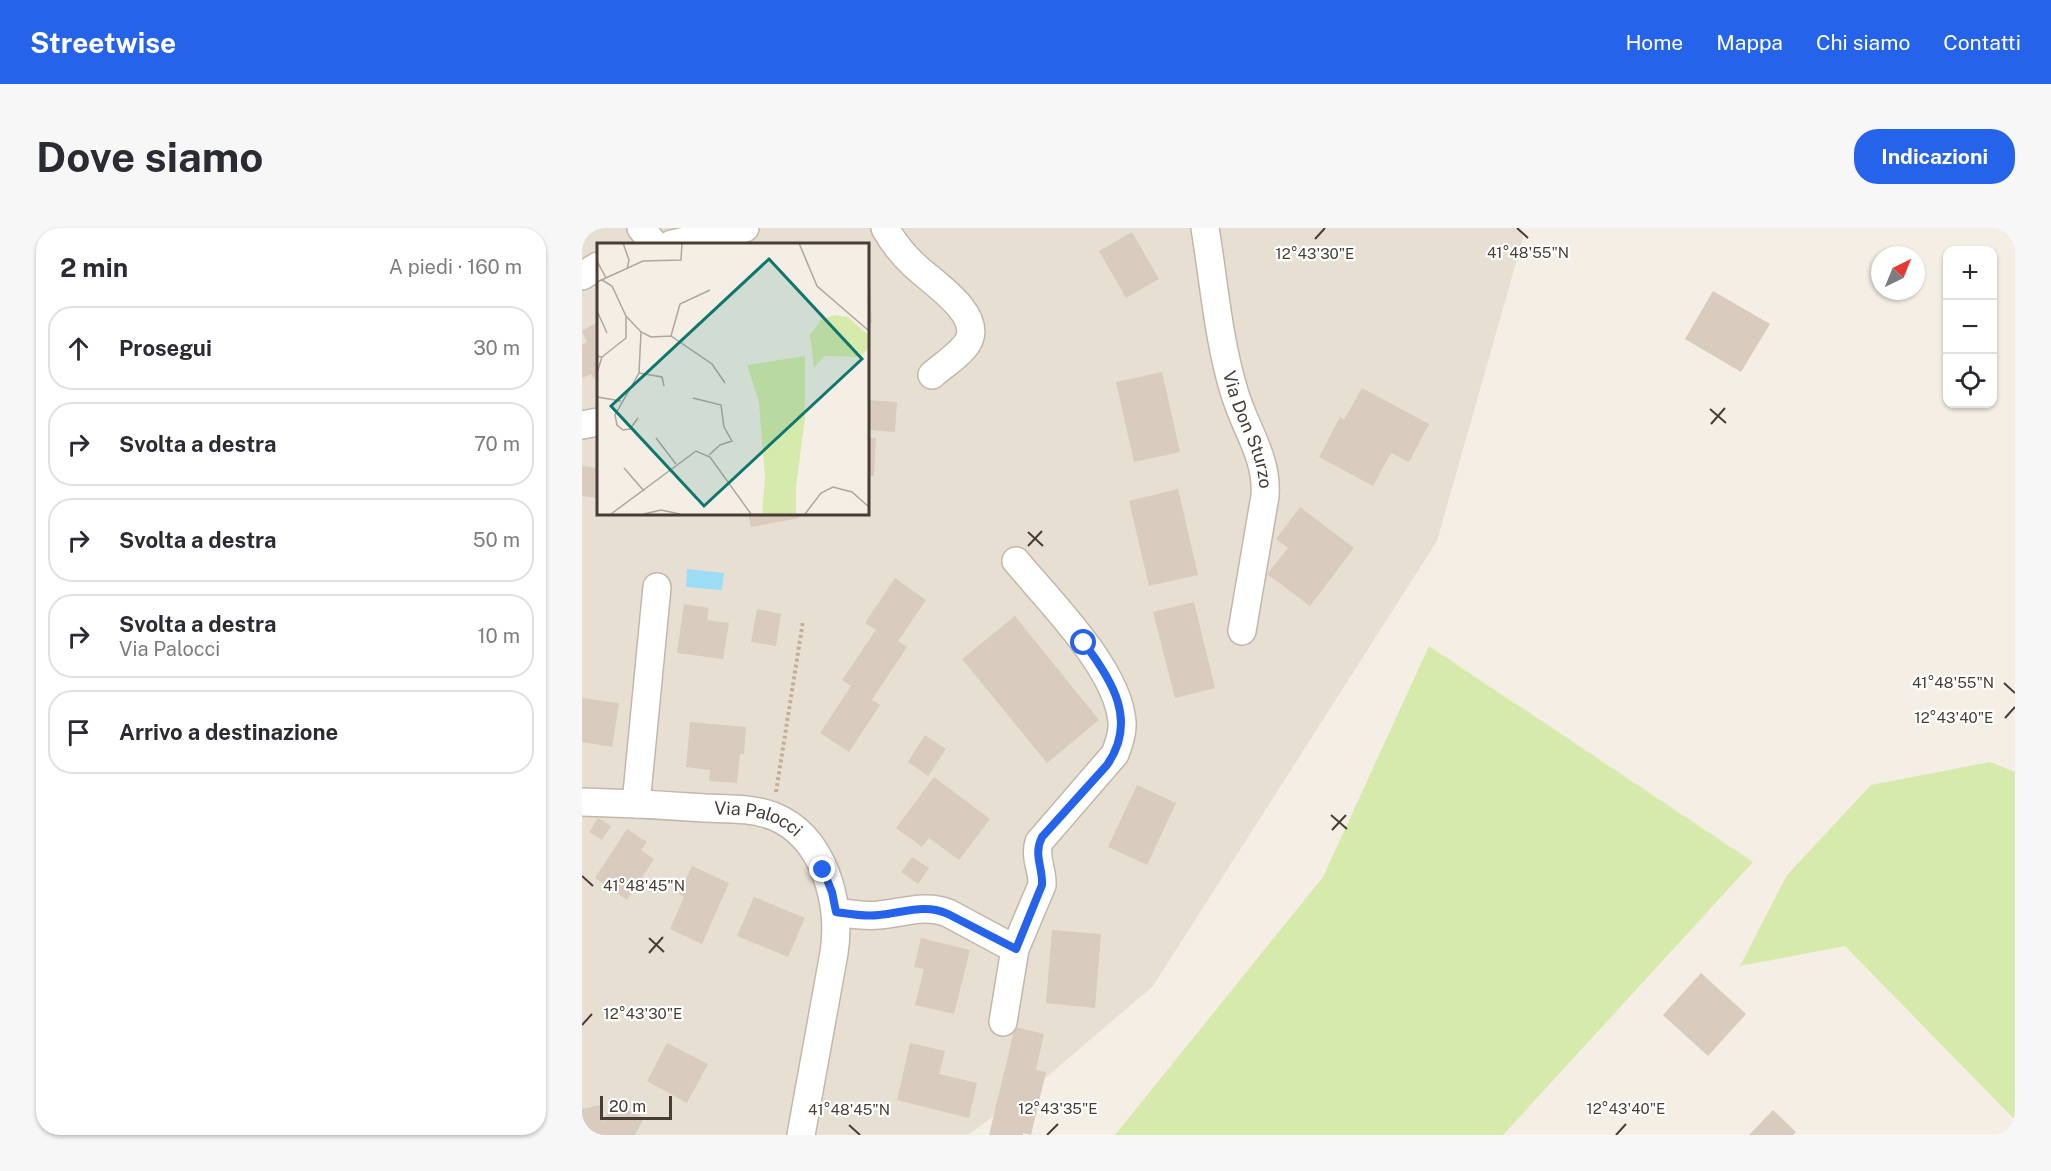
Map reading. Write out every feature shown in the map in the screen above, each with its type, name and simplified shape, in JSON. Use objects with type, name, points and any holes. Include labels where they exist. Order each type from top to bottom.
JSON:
[{"type":"street","points":[[641,228],[653,243]]},
{"type":"street","points":[[677,243],[745,228]]},
{"type":"street","points":[[885,228],[899,249],[918,270],[953,299],[968,320],[969,340],[932,375]]},
{"type":"street","name":"Via Don Sturzo","points":[[1206,228],[1218,319],[1229,371],[1237,400],[1262,462],[1266,479],[1242,631]]},
{"type":"street","points":[[582,276],[597,267]]},
{"type":"street","points":[[582,424],[597,422]]},
{"type":"street","points":[[1003,1022],[1016,949],[1042,885],[1037,859],[1039,842],[1111,759],[1121,740],[1122,723],[1112,687],[1094,657],[1016,561]]},
{"type":"street","points":[[636,804],[657,586]]},
{"type":"street","name":"Via Palocci","points":[[582,802],[746,810],[772,816],[796,831],[811,847],[827,878],[836,912],[836,942],[801,1135]]},
{"type":"street","points":[[836,912],[877,916],[921,908],[937,910],[1016,949]]},
{"type":"path","points":[[772,816],[803,621]]},
{"type":"shaded area","points":[[582,228],[1520,228],[1523,238],[1437,541],[1153,986],[1043,1080],[968,1135],[582,1135]]},
{"type":"green space","points":[[1429,646],[1753,862],[1503,1135],[1115,1135],[1323,877]]},
{"type":"green space","points":[[1990,762],[2015,772],[2015,1120],[1845,946],[1740,966],[1787,875],[1871,785]]},
{"type":"water","points":[[687,569],[724,573],[722,590],[686,587]]},
{"type":"building","points":[[1132,232],[1159,279],[1126,298],[1099,251]]},
{"type":"building","points":[[868,266],[869,266],[872,323],[868,323]]},
{"type":"building","points":[[1713,291],[1770,324],[1741,372],[1685,339]]},
{"type":"building","points":[[597,323],[597,378],[594,379],[591,374],[582,378],[582,345],[587,342],[582,331]]},
{"type":"building","points":[[1162,372],[1180,452],[1134,462],[1116,382]]},
{"type":"building","points":[[1362,388],[1429,424],[1409,462],[1391,453],[1373,486],[1319,457],[1340,417],[1344,420]]},
{"type":"building","points":[[868,400],[897,402],[895,432],[868,430]]},
{"type":"building","points":[[868,437],[876,438],[874,476],[868,476]]},
{"type":"building","points":[[597,461],[597,498],[582,496],[582,466],[596,468]]},
{"type":"building","points":[[1178,489],[1198,575],[1149,586],[1129,501]]},
{"type":"building","points":[[1300,507],[1354,548],[1310,606],[1267,574],[1288,548],[1276,539]]},
{"type":"building","points":[[748,514],[798,514],[799,518],[751,527]]},
{"type":"building","points":[[895,578],[926,600],[898,641],[907,647],[872,700],[880,705],[849,752],[820,733],[851,686],[842,680],[876,630],[865,623]]},
{"type":"building","points":[[1194,602],[1215,688],[1175,698],[1153,612]]},
{"type":"building","points":[[684,604],[709,608],[707,620],[729,623],[723,659],[677,653]]},
{"type":"building","points":[[757,609],[781,614],[776,646],[751,642]]},
{"type":"building","points":[[1015,616],[1099,720],[1047,763],[962,659]]},
{"type":"building","points":[[582,698],[619,703],[612,747],[582,742]]},
{"type":"building","points":[[690,722],[746,727],[744,754],[740,754],[737,783],[709,781],[710,770],[686,767]]},
{"type":"building","points":[[925,735],[946,749],[928,776],[908,762]]},
{"type":"building","points":[[934,777],[990,819],[959,860],[929,838],[922,847],[896,828]]},
{"type":"building","points":[[1137,785],[1176,803],[1147,865],[1108,847]]},
{"type":"building","points":[[598,818],[611,826],[602,840],[589,832]]},
{"type":"building","points":[[627,829],[647,842],[641,850],[654,859],[627,900],[595,878]]},
{"type":"building","points":[[912,857],[929,868],[918,884],[901,872]]},
{"type":"building","points":[[692,866],[729,883],[702,944],[670,929],[684,897],[679,894]]},
{"type":"building","points":[[754,897],[805,918],[788,957],[737,936]]},
{"type":"building","points":[[1052,930],[1101,934],[1095,1008],[1046,1003]]},
{"type":"building","points":[[921,938],[970,950],[954,1014],[915,1005],[924,969],[914,967]]},
{"type":"building","points":[[1701,973],[1746,1014],[1708,1056],[1663,1015]]},
{"type":"building","points":[[1015,1027],[1044,1034],[1036,1070],[1046,1072],[1031,1135],[1023,1133],[1023,1135],[989,1135]]},
{"type":"building","points":[[667,1043],[708,1064],[687,1103],[647,1081]]},
{"type":"building","points":[[910,1043],[945,1051],[939,1074],[977,1083],[969,1118],[897,1100]]},
{"type":"building","points":[[613,1102],[644,1118],[635,1135],[582,1135],[582,1109],[600,1105],[603,1122]]},
{"type":"building","points":[[1773,1110],[1796,1132],[1793,1135],[1749,1135]]},
{"type":"route","points":[[823,870],[832,892],[836,912],[877,916],[921,908],[937,910],[1016,949],[1042,885],[1037,847],[1042,837],[1107,765],[1121,740],[1122,723],[1112,687],[1084,643]]}]
